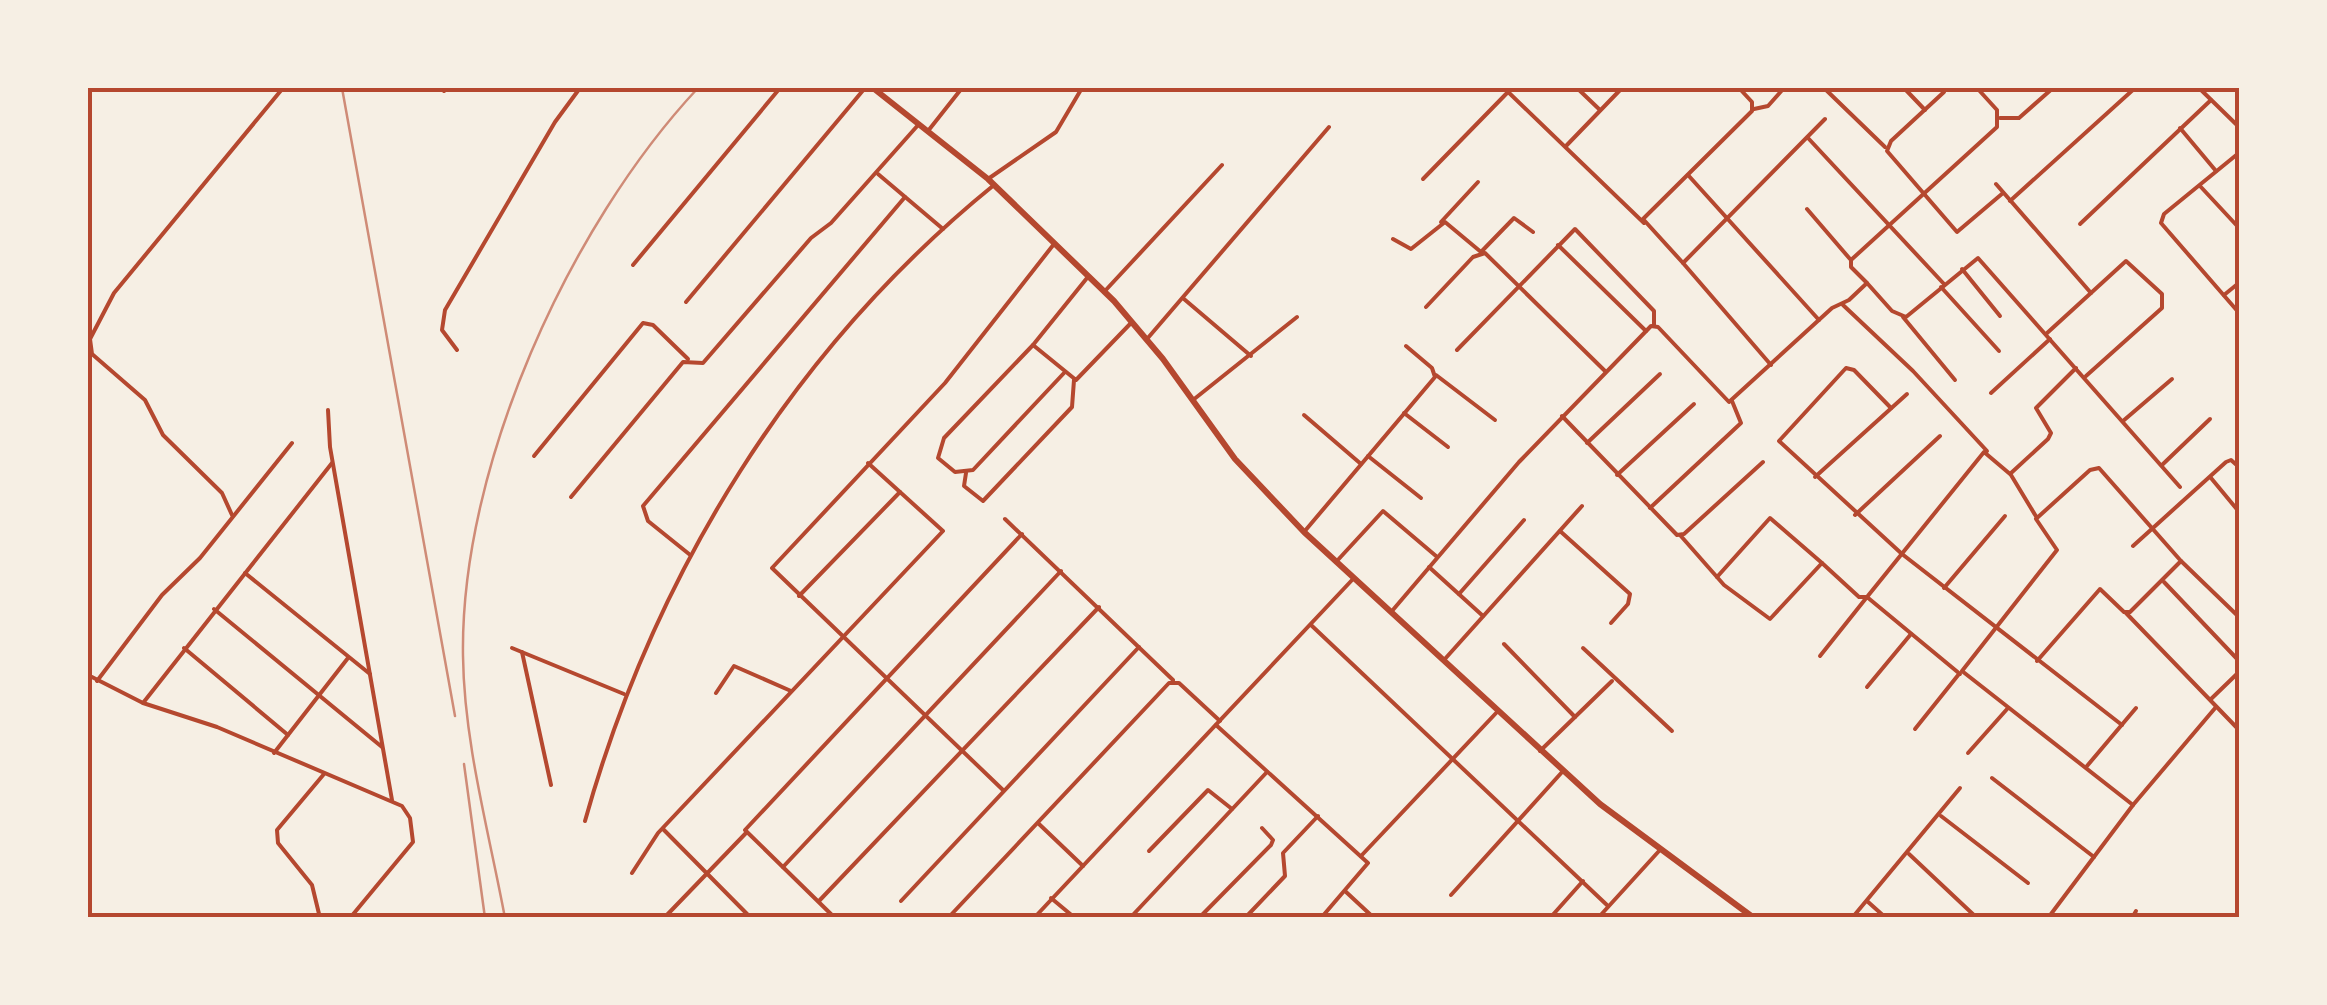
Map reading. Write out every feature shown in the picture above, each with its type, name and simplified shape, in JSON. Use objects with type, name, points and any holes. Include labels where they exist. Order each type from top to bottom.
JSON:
[{"type":"main road","points":[[874,88],[991,182],[1104,292],[1146,339],[1235,459],[1304,532],[1563,771],[1659,850],[1754,918]]},
{"type":"street","points":[[232,515],[222,493],[164,435],[145,400],[92,354],[90,338],[114,293],[283,88]]},
{"type":"street","points":[[457,350],[442,330],[444,310],[580,88]]},
{"type":"street","points":[[633,265],[780,88]]},
{"type":"street","points":[[686,302],[874,88]]},
{"type":"street","points":[[928,130],[962,88]]},
{"type":"street","points":[[585,822],[625,694],[689,554],[799,387],[879,294],[943,229],[991,182],[1056,132],[1082,88]]},
{"type":"street","points":[[1577,88],[1600,110]]},
{"type":"street","points":[[1566,146],[1622,88]]},
{"type":"street","points":[[1739,88],[1754,108]]},
{"type":"street","points":[[1644,222],[1646,214],[1754,108],[1768,106],[1784,88]]},
{"type":"street","points":[[1824,88],[1886,149],[1956,232],[2004,193]]},
{"type":"street","points":[[1904,88],[1925,110]]},
{"type":"street","points":[[1977,88],[2000,118]]},
{"type":"street","points":[[2000,118],[2019,118],[2053,88]]},
{"type":"street","points":[[2199,88],[2240,128]]},
{"type":"street","points":[[2010,201],[2131,89]]},
{"type":"street","points":[[1424,179],[1506,90],[1684,263],[1771,365]]},
{"type":"street","points":[[1886,149],[1944,92]]},
{"type":"street","points":[[2080,224],[2211,100]]},
{"type":"street","points":[[1851,260],[1998,127],[2000,118]]},
{"type":"street","points":[[1684,263],[1825,119]]},
{"type":"street","points":[[571,497],[683,362],[704,363],[811,238],[831,223],[919,124]]},
{"type":"street","points":[[1146,339],[1329,127]]},
{"type":"street","points":[[2180,128],[2216,172]]},
{"type":"street","points":[[1807,137],[1890,223],[1999,351]]},
{"type":"street","points":[[2240,152],[2164,214],[2160,223],[2240,314]]},
{"type":"street","points":[[1104,292],[1222,164]]},
{"type":"street","points":[[876,172],[943,229]]},
{"type":"street","points":[[1687,173],[1819,320]]},
{"type":"street","points":[[1393,239],[1411,250],[1478,182]]},
{"type":"street","points":[[1996,184],[2091,292]]},
{"type":"street","points":[[2200,186],[2240,229]]},
{"type":"street","points":[[689,554],[648,521],[643,506],[905,197]]},
{"type":"street","points":[[1807,210],[1955,380]]},
{"type":"street","points":[[1426,307],[1514,218],[1533,232]]},
{"type":"street","points":[[1442,222],[1456,228],[1606,371]]},
{"type":"street","points":[[1457,350],[1573,230],[1580,232],[1654,310],[1654,325],[1723,400],[1732,401],[1819,320],[1867,283]]},
{"type":"street","points":[[1003,790],[799,596],[774,571],[774,563],[945,383],[1054,244]]},
{"type":"street","points":[[1558,245],[1646,332]]},
{"type":"street","points":[[1903,316],[1978,258],[2180,487]]},
{"type":"street","points":[[1990,393],[2091,292],[2128,261],[2165,300],[2162,308],[2085,378]]},
{"type":"street","points":[[1962,268],[2000,316]]},
{"type":"street","points":[[966,473],[955,472],[938,458],[938,446],[1034,345],[1087,278]]},
{"type":"street","points":[[2223,296],[2240,282]]},
{"type":"street","points":[[1184,299],[1251,356]]},
{"type":"street","points":[[1841,304],[1913,370],[2010,474],[2057,550],[1915,729]]},
{"type":"street","points":[[1192,400],[1296,317]]},
{"type":"street","points":[[1064,373],[966,473],[964,486],[983,501],[1072,406],[1074,380],[1132,322]]},
{"type":"street","points":[[534,456],[643,323],[652,326],[690,361]]},
{"type":"street","points":[[1392,611],[1562,416],[1654,325]]},
{"type":"street","points":[[1034,345],[1074,380]]},
{"type":"street","points":[[1406,346],[1436,375],[1496,420]]},
{"type":"street","points":[[2010,474],[2050,436],[2036,408],[2076,368]]},
{"type":"street","points":[[1891,408],[1854,370],[1844,370],[1780,438],[1780,445],[1902,554],[2122,725]]},
{"type":"street","points":[[1587,442],[1660,374]]},
{"type":"street","points":[[1304,532],[1436,375]]},
{"type":"street","points":[[2124,422],[2172,379]]},
{"type":"street","points":[[1815,477],[1907,394]]},
{"type":"street","points":[[1650,508],[1738,426],[1741,418],[1732,401]]},
{"type":"street","points":[[1618,475],[1694,404]]},
{"type":"street","points":[[328,410],[332,462],[392,800]]},
{"type":"street","points":[[1404,413],[1448,447]]},
{"type":"street","points":[[1304,415],[1361,464]]},
{"type":"street","points":[[1562,416],[1717,578],[1772,620],[1822,564]]},
{"type":"street","points":[[2162,465],[2210,418]]},
{"type":"street","points":[[1856,515],[1940,436]]},
{"type":"street","points":[[97,680],[154,605],[200,558],[292,443]]},
{"type":"street","points":[[1820,656],[1986,452]]},
{"type":"street","points":[[1368,456],[1422,498]]},
{"type":"street","points":[[2133,546],[2228,460],[2240,468]]},
{"type":"street","points":[[142,702],[332,462]]},
{"type":"street","points":[[1680,535],[1763,462]]},
{"type":"street","points":[[632,873],[662,829],[943,531],[868,463]]},
{"type":"street","points":[[2035,518],[2096,467],[2181,561],[2240,618]]},
{"type":"street","points":[[2210,477],[2240,514]]},
{"type":"street","points":[[799,596],[901,491]]},
{"type":"street","points":[[1444,660],[1582,506]]},
{"type":"street","points":[[1336,562],[1383,511],[1437,556]]},
{"type":"street","points":[[1944,588],[2005,516]]},
{"type":"street","points":[[1717,578],[1770,518],[1859,596],[1866,597],[2133,805]]},
{"type":"street","points":[[1005,519],[1368,865],[1321,918]]},
{"type":"street","points":[[1459,594],[1524,520]]},
{"type":"street","points":[[1560,531],[1630,594],[1630,600],[1611,623]]},
{"type":"street","points":[[664,918],[708,875],[746,833],[747,826],[884,677],[1022,534]]},
{"type":"street","points":[[2126,613],[2164,582],[2181,561]]},
{"type":"street","points":[[1429,566],[1484,616]]},
{"type":"street","points":[[783,867],[1061,571]]},
{"type":"street","points":[[244,572],[370,674]]},
{"type":"street","points":[[1034,918],[1354,578]]},
{"type":"street","points":[[2164,582],[2240,662]]},
{"type":"street","points":[[2037,660],[2100,589],[2240,730]]},
{"type":"street","points":[[818,901],[1098,607]]},
{"type":"street","points":[[214,609],[382,747]]},
{"type":"street","points":[[1310,624],[1608,906]]},
{"type":"street","points":[[1868,687],[1911,634]]},
{"type":"street","points":[[1504,644],[1575,717]]},
{"type":"street","points":[[900,900],[1139,647]]},
{"type":"street","points":[[184,648],[288,735]]},
{"type":"street","points":[[512,648],[625,694]]},
{"type":"street","points":[[1583,648],[1672,731]]},
{"type":"street","points":[[522,652],[551,785]]},
{"type":"street","points":[[274,753],[349,657]]},
{"type":"street","points":[[716,693],[732,666],[793,692]]},
{"type":"street","points":[[2210,700],[2240,671]]},
{"type":"street","points":[[88,675],[142,702],[217,727],[392,800],[410,818],[413,842],[350,918]]},
{"type":"street","points":[[1540,750],[1614,679]]},
{"type":"street","points":[[948,918],[1173,680]]},
{"type":"street","points":[[2048,918],[2133,805],[2216,707]]},
{"type":"street","points":[[1968,754],[2008,708]]},
{"type":"street","points":[[2086,767],[2136,708]]},
{"type":"street","points":[[1360,856],[1498,711]]},
{"type":"street","points":[[1451,895],[1563,771]]},
{"type":"street","points":[[320,918],[312,885],[284,853],[276,830],[326,772]]},
{"type":"street","points":[[1130,918],[1267,772]]},
{"type":"street","points":[[1992,778],[2094,857]]},
{"type":"street","points":[[1852,918],[1960,788]]},
{"type":"street","points":[[1149,851],[1208,790],[1232,809]]},
{"type":"street","points":[[1940,814],[2028,883]]},
{"type":"street","points":[[1245,918],[1286,876],[1284,853],[1318,816]]},
{"type":"street","points":[[1038,823],[1083,866]]},
{"type":"street","points":[[1198,918],[1271,845],[1273,840],[1262,828]]},
{"type":"street","points":[[662,829],[751,918]]},
{"type":"street","points":[[746,833],[835,918]]},
{"type":"street","points":[[1598,918],[1659,850]]},
{"type":"street","points":[[1909,854],[1977,918]]},
{"type":"street","points":[[1550,918],[1583,881]]},
{"type":"street","points":[[1345,891],[1374,918]]},
{"type":"street","points":[[1051,898],[1075,918]]},
{"type":"street","points":[[1866,901],[1886,918]]},
{"type":"street","points":[[2132,918],[2136,911]]},
{"type":"railway","points":[[342,88],[455,716]]},
{"type":"railway","points":[[505,918],[464,689],[467,583],[480,506],[502,429],[566,278],[606,208],[651,144],[698,88]]},
{"type":"railway","points":[[464,764],[485,918]]}]
